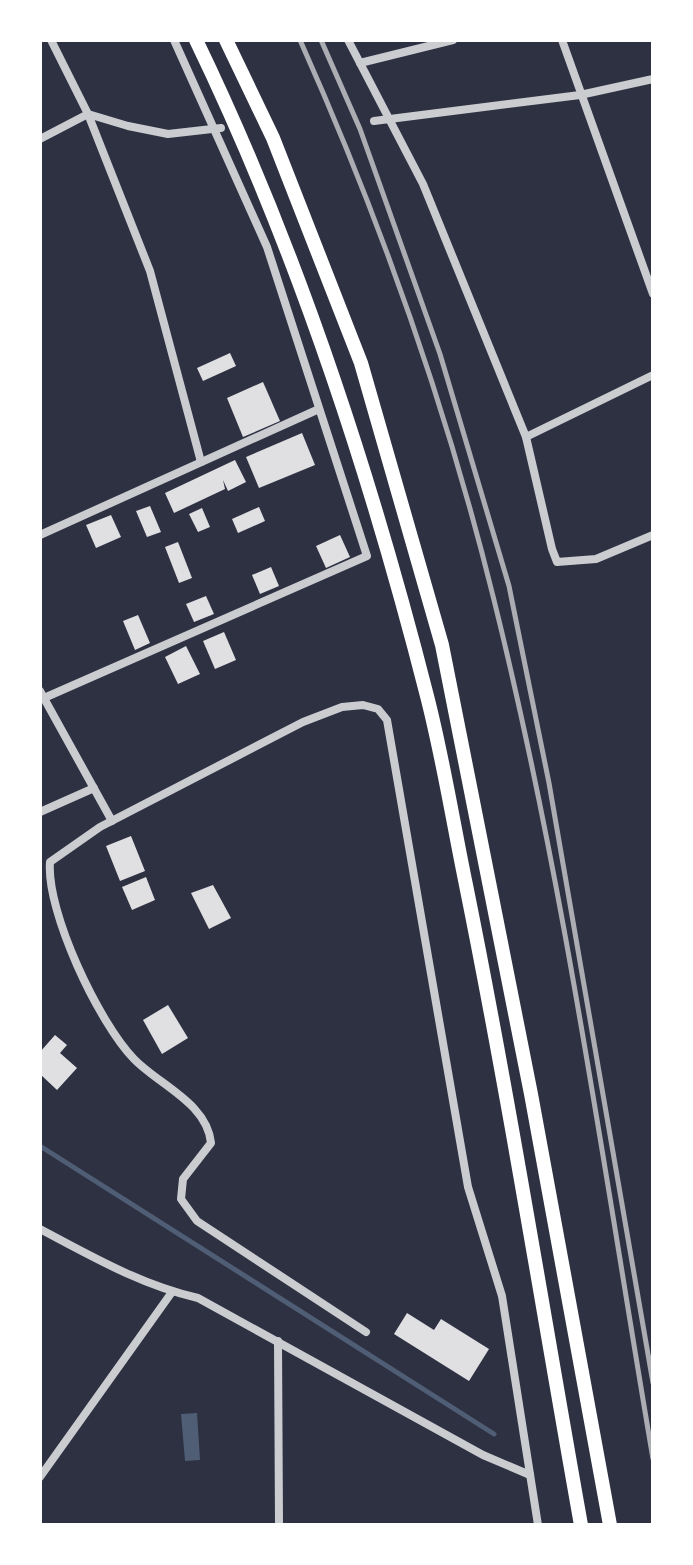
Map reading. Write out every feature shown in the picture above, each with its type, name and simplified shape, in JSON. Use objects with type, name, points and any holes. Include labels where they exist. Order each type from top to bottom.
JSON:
[{"type":"highway","points":[[196,40],[290,261],[343,405],[387,547],[428,700],[483,974],[581,1525]]},
{"type":"highway","points":[[226,40],[273,138],[361,363],[442,645],[531,1094],[610,1525]]},
{"type":"street","points":[[51,40],[88,114],[150,271],[201,462]]},
{"type":"street","points":[[112,821],[42,694],[367,556],[267,247],[218,128],[174,40]]},
{"type":"street","points":[[348,40],[423,184],[526,437],[557,562],[596,559],[653,535]]},
{"type":"street","points":[[360,63],[453,40]]},
{"type":"street","points":[[562,40],[653,294]]},
{"type":"street","points":[[374,121],[580,95],[653,79]]},
{"type":"street","points":[[40,139],[88,114],[168,134],[218,128]]},
{"type":"street","points":[[526,437],[653,375]]},
{"type":"street","points":[[40,535],[319,409]]},
{"type":"street","points":[[366,1332],[197,1221],[181,1199],[183,1179],[211,1143],[210,1129],[200,1113],[133,1058],[99,1011],[56,910],[49,877],[50,862],[112,821],[303,722],[342,707],[363,705],[378,709],[387,720],[468,1187],[502,1296],[538,1525]]},
{"type":"street","points":[[40,812],[94,788]]},
{"type":"street","points":[[40,1229],[109,1266],[172,1292],[198,1298],[483,1455],[530,1475]]},
{"type":"street","points":[[40,1477],[172,1292]]},
{"type":"street","points":[[278,1341],[279,1525]]},
{"type":"water","points":[[197,1413],[200,1460],[185,1461],[181,1414]]},
{"type":"building","points":[[230,353],[236,366],[203,381],[197,368]]},
{"type":"building","points":[[263,382],[280,421],[243,437],[227,398]]},
{"type":"building","points":[[302,433],[315,465],[259,488],[246,457]]},
{"type":"building","points":[[235,460],[246,482],[228,491],[223,480],[225,489],[174,513],[165,493]]},
{"type":"building","points":[[150,506],[161,532],[147,537],[136,511]]},
{"type":"building","points":[[259,507],[265,521],[238,533],[232,519]]},
{"type":"building","points":[[202,508],[210,527],[198,532],[189,514]]},
{"type":"building","points":[[111,515],[121,537],[96,548],[86,525]]},
{"type":"building","points":[[340,535],[350,557],[326,568],[316,546]]},
{"type":"building","points":[[178,542],[192,578],[179,583],[165,547]]},
{"type":"building","points":[[271,567],[279,586],[260,594],[252,575]]},
{"type":"building","points":[[206,596],[214,614],[194,622],[186,604]]},
{"type":"building","points":[[138,615],[150,643],[135,650],[123,621]]},
{"type":"building","points":[[224,632],[236,660],[215,669],[203,641]]},
{"type":"building","points":[[186,646],[200,674],[178,684],[165,657]]},
{"type":"building","points":[[131,836],[145,871],[120,881],[106,846]]},
{"type":"building","points":[[146,877],[155,900],[132,910],[122,887]]},
{"type":"building","points":[[213,885],[231,918],[209,929],[191,893]]},
{"type":"building","points":[[168,1005],[188,1038],[162,1054],[143,1020]]},
{"type":"building","points":[[55,1035],[67,1045],[60,1053],[77,1068],[57,1090],[40,1074],[40,1052]]},
{"type":"building","points":[[407,1313],[434,1330],[441,1319],[489,1349],[469,1381],[394,1334]]},
{"type":"waterway","points":[[40,1146],[494,1434]]},
{"type":"railway","points":[[300,40],[357,176],[409,314],[454,454],[493,596],[562,918],[653,1459]]},
{"type":"railway","points":[[321,40],[360,129],[440,354],[509,586],[549,783],[653,1383]]}]
